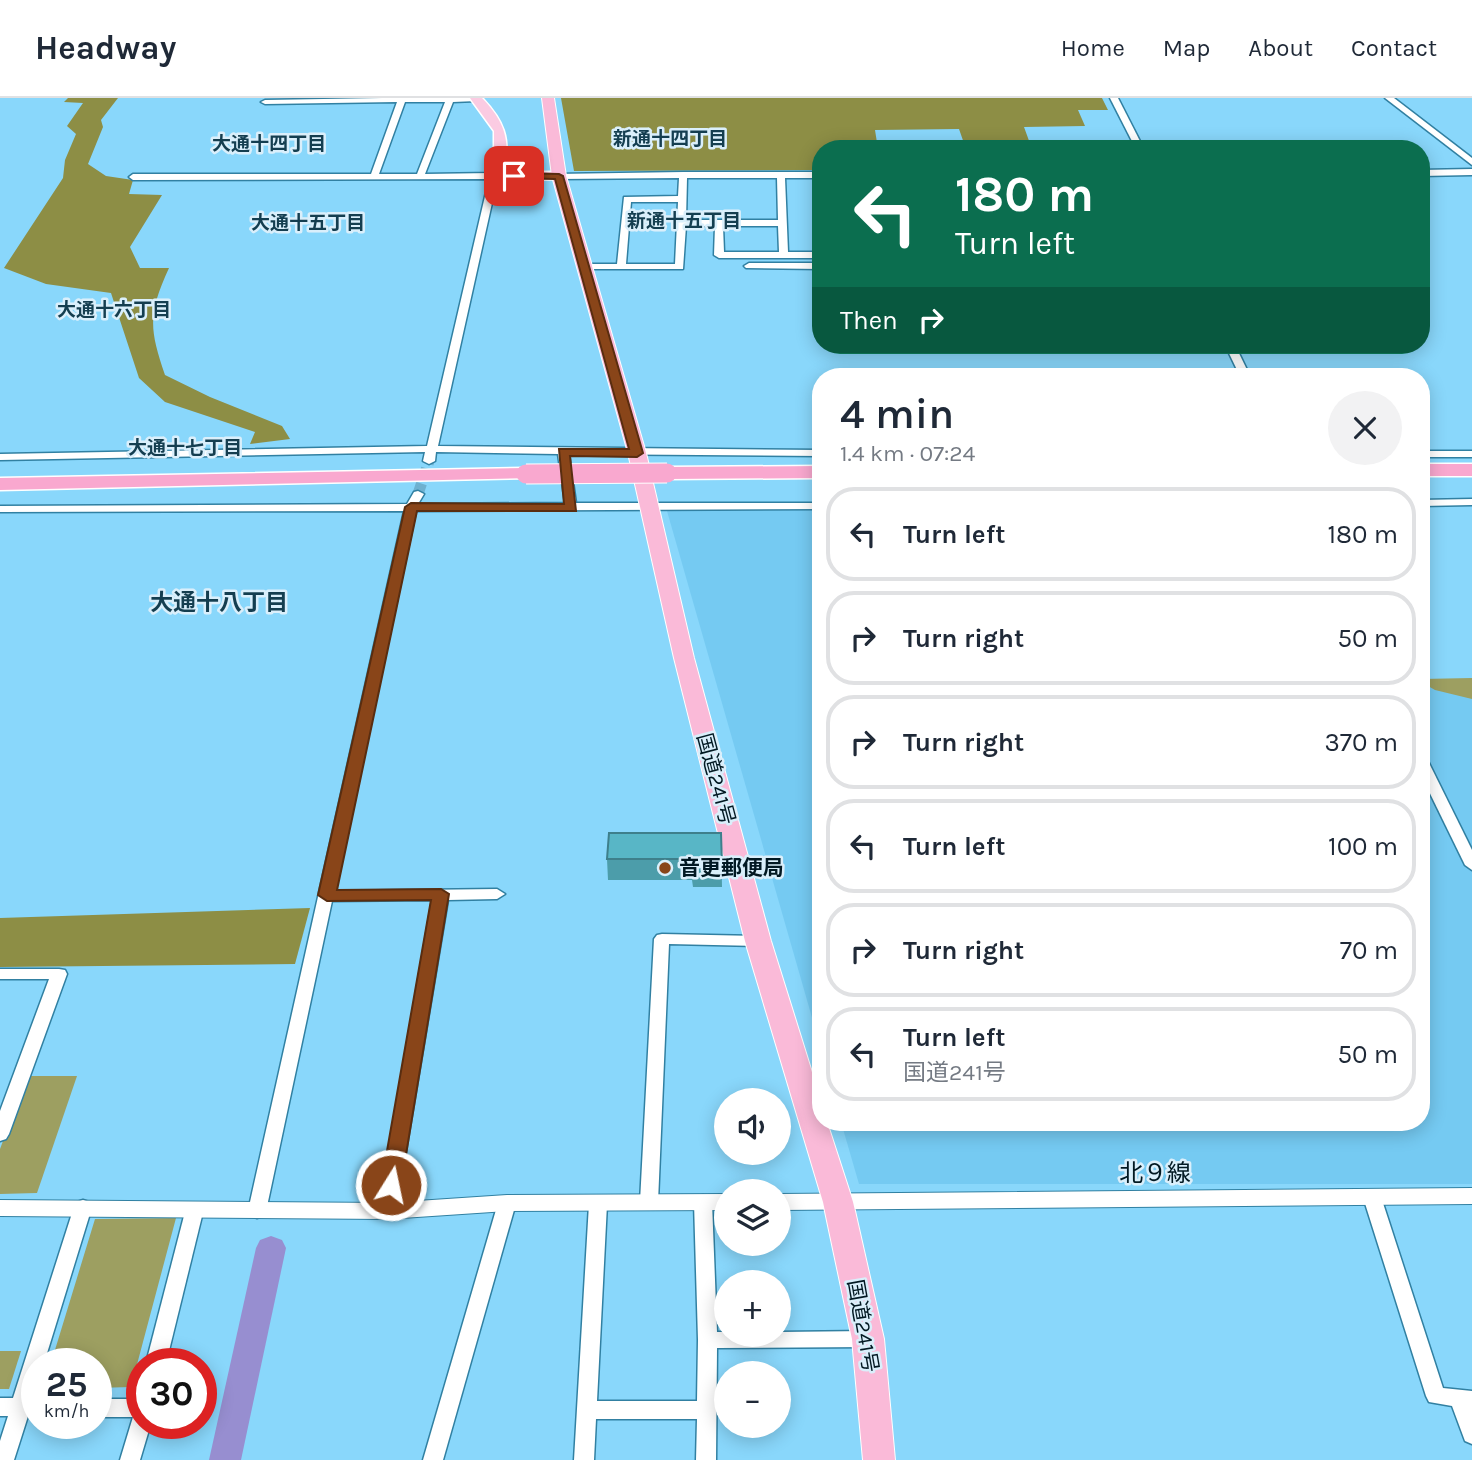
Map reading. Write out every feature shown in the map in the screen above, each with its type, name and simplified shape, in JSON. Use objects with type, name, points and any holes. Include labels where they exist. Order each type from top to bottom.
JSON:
[{"type":"highway","name":"国道241号","points":[[548,98],[559,176],[637,453],[684,658],[758,941],[812,1117]]},
{"type":"highway","points":[[1430,470],[1472,470]]},
{"type":"highway","points":[[0,475],[812,472]]},
{"type":"highway","points":[[0,484],[526,474]]},
{"type":"highway","name":"国道241号","points":[[816,1131],[838,1202],[868,1339],[879,1460]]},
{"type":"main road","points":[[476,99],[498,122],[503,144],[496,173],[514,176],[559,176]]},
{"type":"street","points":[[1114,98],[1135,140]]},
{"type":"street","points":[[1389,98],[1472,162]]},
{"type":"street","points":[[265,102],[449,102],[476,99]]},
{"type":"street","points":[[374,176],[401,102]]},
{"type":"street","points":[[420,176],[449,102]]},
{"type":"street","points":[[1430,173],[1472,172]]},
{"type":"street","points":[[133,177],[420,176],[496,173],[429,461]]},
{"type":"street","points":[[584,267],[680,267],[683,175]]},
{"type":"street","points":[[781,175],[784,255]]},
{"type":"street","points":[[559,176],[812,175]]},
{"type":"street","points":[[621,267],[627,199],[682,199]]},
{"type":"street","points":[[680,223],[782,223]]},
{"type":"street","points":[[719,223],[719,255],[812,255]]},
{"type":"street","points":[[749,266],[812,266]]},
{"type":"street","points":[[0,457],[432,449],[812,453]]},
{"type":"street","points":[[564,452],[571,508]]},
{"type":"street","points":[[1430,454],[1472,454]]},
{"type":"street","points":[[257,1211],[414,500]]},
{"type":"street","points":[[0,509],[414,500],[571,508],[812,506]]},
{"type":"street","points":[[1430,503],[1472,502]]},
{"type":"street","points":[[1430,779],[1472,865]]},
{"type":"street","points":[[387,1211],[441,894]]},
{"type":"street","points":[[327,895],[497,894]]},
{"type":"street","points":[[649,1202],[662,940],[758,941]]},
{"type":"street","points":[[0,974],[59,974],[0,1134]]},
{"type":"street","name":"北９線","points":[[791,1202],[1472,1196]]},
{"type":"street","points":[[1372,1197],[1436,1396],[1466,1401],[1472,1435]]},
{"type":"street","points":[[703,1202],[708,1340],[706,1460]]},
{"type":"street","points":[[0,1208],[83,1207],[194,1212],[387,1211],[507,1203],[714,1202]]},
{"type":"street","points":[[433,1460],[507,1203]]},
{"type":"street","points":[[584,1460],[598,1204]]},
{"type":"street","points":[[45,1348],[83,1207]]},
{"type":"street","points":[[160,1348],[194,1212]]},
{"type":"street","points":[[708,1340],[868,1339]]},
{"type":"street","points":[[0,1407],[21,1407]]},
{"type":"street","points":[[587,1410],[707,1410]]},
{"type":"street","points":[[4,1460],[21,1424]]},
{"type":"street","points":[[130,1460],[136,1439]]},
{"type":"shaded area","points":[[68,98],[118,98],[101,120],[103,127],[88,164],[106,176],[133,180],[129,194],[162,195],[130,247],[140,268],[169,268],[157,298],[153,321],[156,345],[165,375],[210,397],[282,426],[290,439],[250,444],[255,432],[165,402],[139,378],[111,293],[46,284],[4,268],[63,178],[65,160],[76,134],[67,126],[83,103],[64,102]]},
{"type":"shaded area","points":[[561,98],[1102,98],[1108,110],[1078,110],[1085,126],[1024,127],[1029,140],[963,140],[959,129],[875,130],[877,140],[812,140],[812,170],[574,171]]},
{"type":"shaded area","points":[[812,510],[812,1018],[667,511]]},
{"type":"shaded area","points":[[1430,679],[1472,679],[1472,1184],[859,1184],[844,1131],[1430,1131]]},
{"type":"shaded area","points":[[310,908],[295,964],[0,967],[0,918]]},
{"type":"green space","points":[[1472,678],[1472,699],[1435,690],[1430,687],[1430,679]]},
{"type":"green space","points":[[27,1076],[77,1076],[37,1193],[0,1194],[0,1149]]},
{"type":"green space","points":[[176,1218],[141,1348],[126,1348],[126,1387],[112,1388],[112,1348],[56,1348],[95,1219]]},
{"type":"green space","points":[[0,1351],[21,1351],[9,1389],[0,1389]]},
{"type":"building","points":[[609,833],[721,833],[722,866],[692,865],[691,859],[607,859]]},
{"type":"waterway","points":[[225,1460],[271,1248]]},
{"type":"tunnel","points":[[418,494],[429,461]]},
{"type":"place","name":"音更郵便局","points":[[665,868]]},
{"type":"district","name":"新通十四丁目","points":[[670,138]]},
{"type":"district","name":"大通十四丁目","points":[[269,143]]},
{"type":"district","name":"新通十五丁目","points":[[684,220]]},
{"type":"district","name":"大通十五丁目","points":[[308,222]]},
{"type":"district","name":"大通十六丁目","points":[[114,309]]},
{"type":"district","name":"大通十七丁目","points":[[185,447]]},
{"type":"district","name":"大通十八丁目","points":[[219,602]]},
{"type":"route","points":[[391,1185],[441,894],[327,895],[411,507],[571,508],[564,452],[637,453],[559,176],[514,176]]}]
